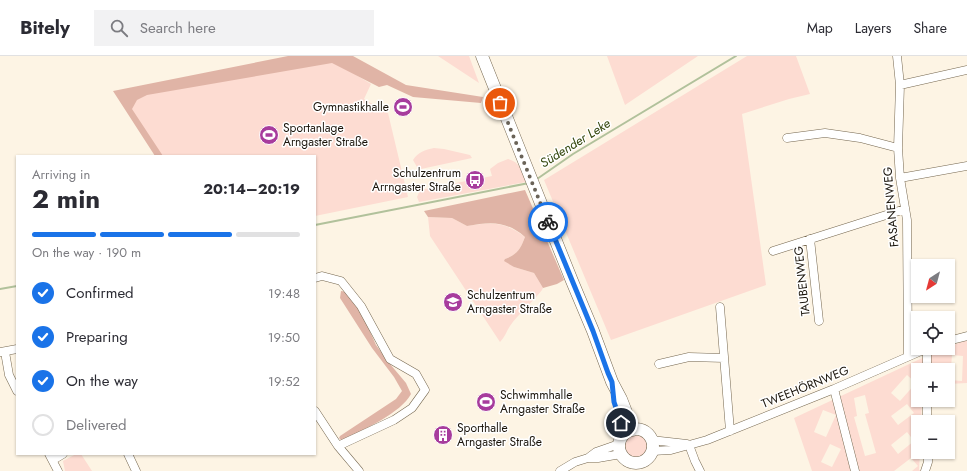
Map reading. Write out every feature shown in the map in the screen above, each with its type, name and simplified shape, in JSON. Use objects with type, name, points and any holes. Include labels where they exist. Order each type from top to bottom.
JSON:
[{"type":"main road","points":[[482,56],[593,331],[612,382],[621,399],[624,441],[627,461],[645,459],[647,435],[642,431],[624,441]]},
{"type":"street","name":"FASANENWEG","points":[[897,56],[900,85],[898,148],[900,178],[907,220],[908,356]]},
{"type":"street","points":[[900,85],[967,70]]},
{"type":"street","points":[[787,138],[825,133],[860,138],[898,148]]},
{"type":"street","points":[[900,178],[967,166]]},
{"type":"street","name":"TAUBENWEG","points":[[773,252],[905,209]]},
{"type":"street","name":"TAUBENWEG","points":[[810,239],[819,321]]},
{"type":"street","points":[[316,278],[322,276],[341,281],[361,306],[390,359],[416,374],[425,390],[412,408],[394,420],[338,446]]},
{"type":"street","points":[[720,307],[730,431]]},
{"type":"street","points":[[955,339],[967,336]]},
{"type":"street","points":[[16,349],[2,352],[9,375],[16,389]]},
{"type":"street","name":"TWEEHÖRNWEG","points":[[645,459],[707,440],[730,431],[834,389],[911,355]]},
{"type":"street","points":[[659,364],[689,357],[724,358]]},
{"type":"street","points":[[834,389],[855,471]]},
{"type":"street","points":[[316,413],[338,446],[359,471]]},
{"type":"street","points":[[560,471],[575,462],[588,458],[596,452],[624,441]]},
{"type":"street","points":[[689,445],[700,471]]},
{"type":"street","points":[[128,455],[136,471]]},
{"type":"street","points":[[51,457],[58,471]]},
{"type":"street","points":[[925,471],[928,459]]},
{"type":"shaded area","points":[[288,56],[353,56],[406,85],[483,97],[481,103],[413,97],[387,85],[379,87],[332,63],[147,95],[137,100],[132,109],[162,155],[154,155],[113,91]]},
{"type":"shaded area","points":[[438,56],[469,56],[479,83]]},
{"type":"shaded area","points":[[607,56],[698,56],[625,105]]},
{"type":"shaded area","points":[[747,56],[796,56],[810,94],[742,114],[766,285],[611,340],[544,180]]},
{"type":"shaded area","name":"Sportanlage Arngaster Straße","points":[[333,61],[371,84],[364,99],[388,113],[408,197],[316,216],[316,155],[158,155],[122,98]]},
{"type":"shaded area","points":[[434,148],[470,155],[472,158],[421,169],[417,167],[413,160],[415,157],[422,152]]},
{"type":"shaded area","points":[[508,159],[512,160],[518,165],[526,182],[419,202],[417,197],[420,190],[492,176],[490,169],[498,163]]},
{"type":"shaded area","points":[[525,190],[564,280],[557,284],[543,288],[534,273],[514,267],[504,261],[516,253],[522,245],[525,237],[518,231],[504,225],[490,223],[467,226],[452,218],[428,217],[424,211]]},
{"type":"shaded area","points":[[428,217],[452,218],[467,226],[483,224],[504,225],[525,237],[518,251],[505,259],[514,267],[534,273],[543,288],[513,322],[500,342],[430,236]]},
{"type":"shaded area","points":[[341,291],[347,292],[359,307],[376,345],[406,383],[411,394],[399,408],[391,414],[345,440],[341,440],[339,438],[340,436],[396,399],[402,391],[340,298]]},
{"type":"shaded area","points":[[967,340],[967,383],[955,384],[955,380],[962,381],[963,356],[952,355],[955,355],[955,344]]},
{"type":"shaded area","points":[[930,355],[952,355],[951,363],[911,363]]},
{"type":"shaded area","points":[[911,363],[911,379],[907,375],[891,393],[900,401],[911,389],[911,407],[922,407],[921,415],[911,415],[914,413],[907,404],[891,416],[898,425],[911,415],[911,437],[907,432],[891,445],[898,454],[911,443],[911,458],[894,471],[812,471],[794,418]],"holes":[[[865,395],[869,413],[865,414],[876,453],[865,456],[854,417],[857,416],[854,398]],[[823,410],[836,415],[826,437],[814,432]],[[830,444],[841,449],[832,467],[821,462]]]},
{"type":"shaded area","points":[[636,435],[644,439],[648,447],[644,455],[636,459],[628,455],[624,447],[628,439]]},
{"type":"shaded area","points":[[74,455],[82,455],[92,471],[65,471],[63,461]]},
{"type":"shaded area","points":[[912,459],[920,459],[919,470],[924,471],[912,471],[918,466]]},
{"type":"waterway","name":"Südender Leke","points":[[537,179],[573,154],[736,56]]},
{"type":"waterway","name":"Südender Leke","points":[[316,225],[529,183]]},
{"type":"waterway","name":"Südender Leke","points":[[0,289],[16,286]]},
{"type":"way so far","points":[[500,103],[548,222]]},
{"type":"place","name":"Gymnastikhalle","points":[[403,107]]},
{"type":"place","name":"Sportanlage Arngaster Straße","points":[[269,135]]},
{"type":"place","name":"Schulzentrum Arrngaster Straße","points":[[475,180]]},
{"type":"place","name":"Schulzentrum Arngaster Straße","points":[[453,302]]},
{"type":"place","name":"Schwimmhalle Arngaster Straße","points":[[486,402]]},
{"type":"place","name":"Sporthalle Arngaster Straße","points":[[443,435]]},
{"type":"route","points":[[548,222],[593,331],[612,382],[614,402],[621,423]]}]
